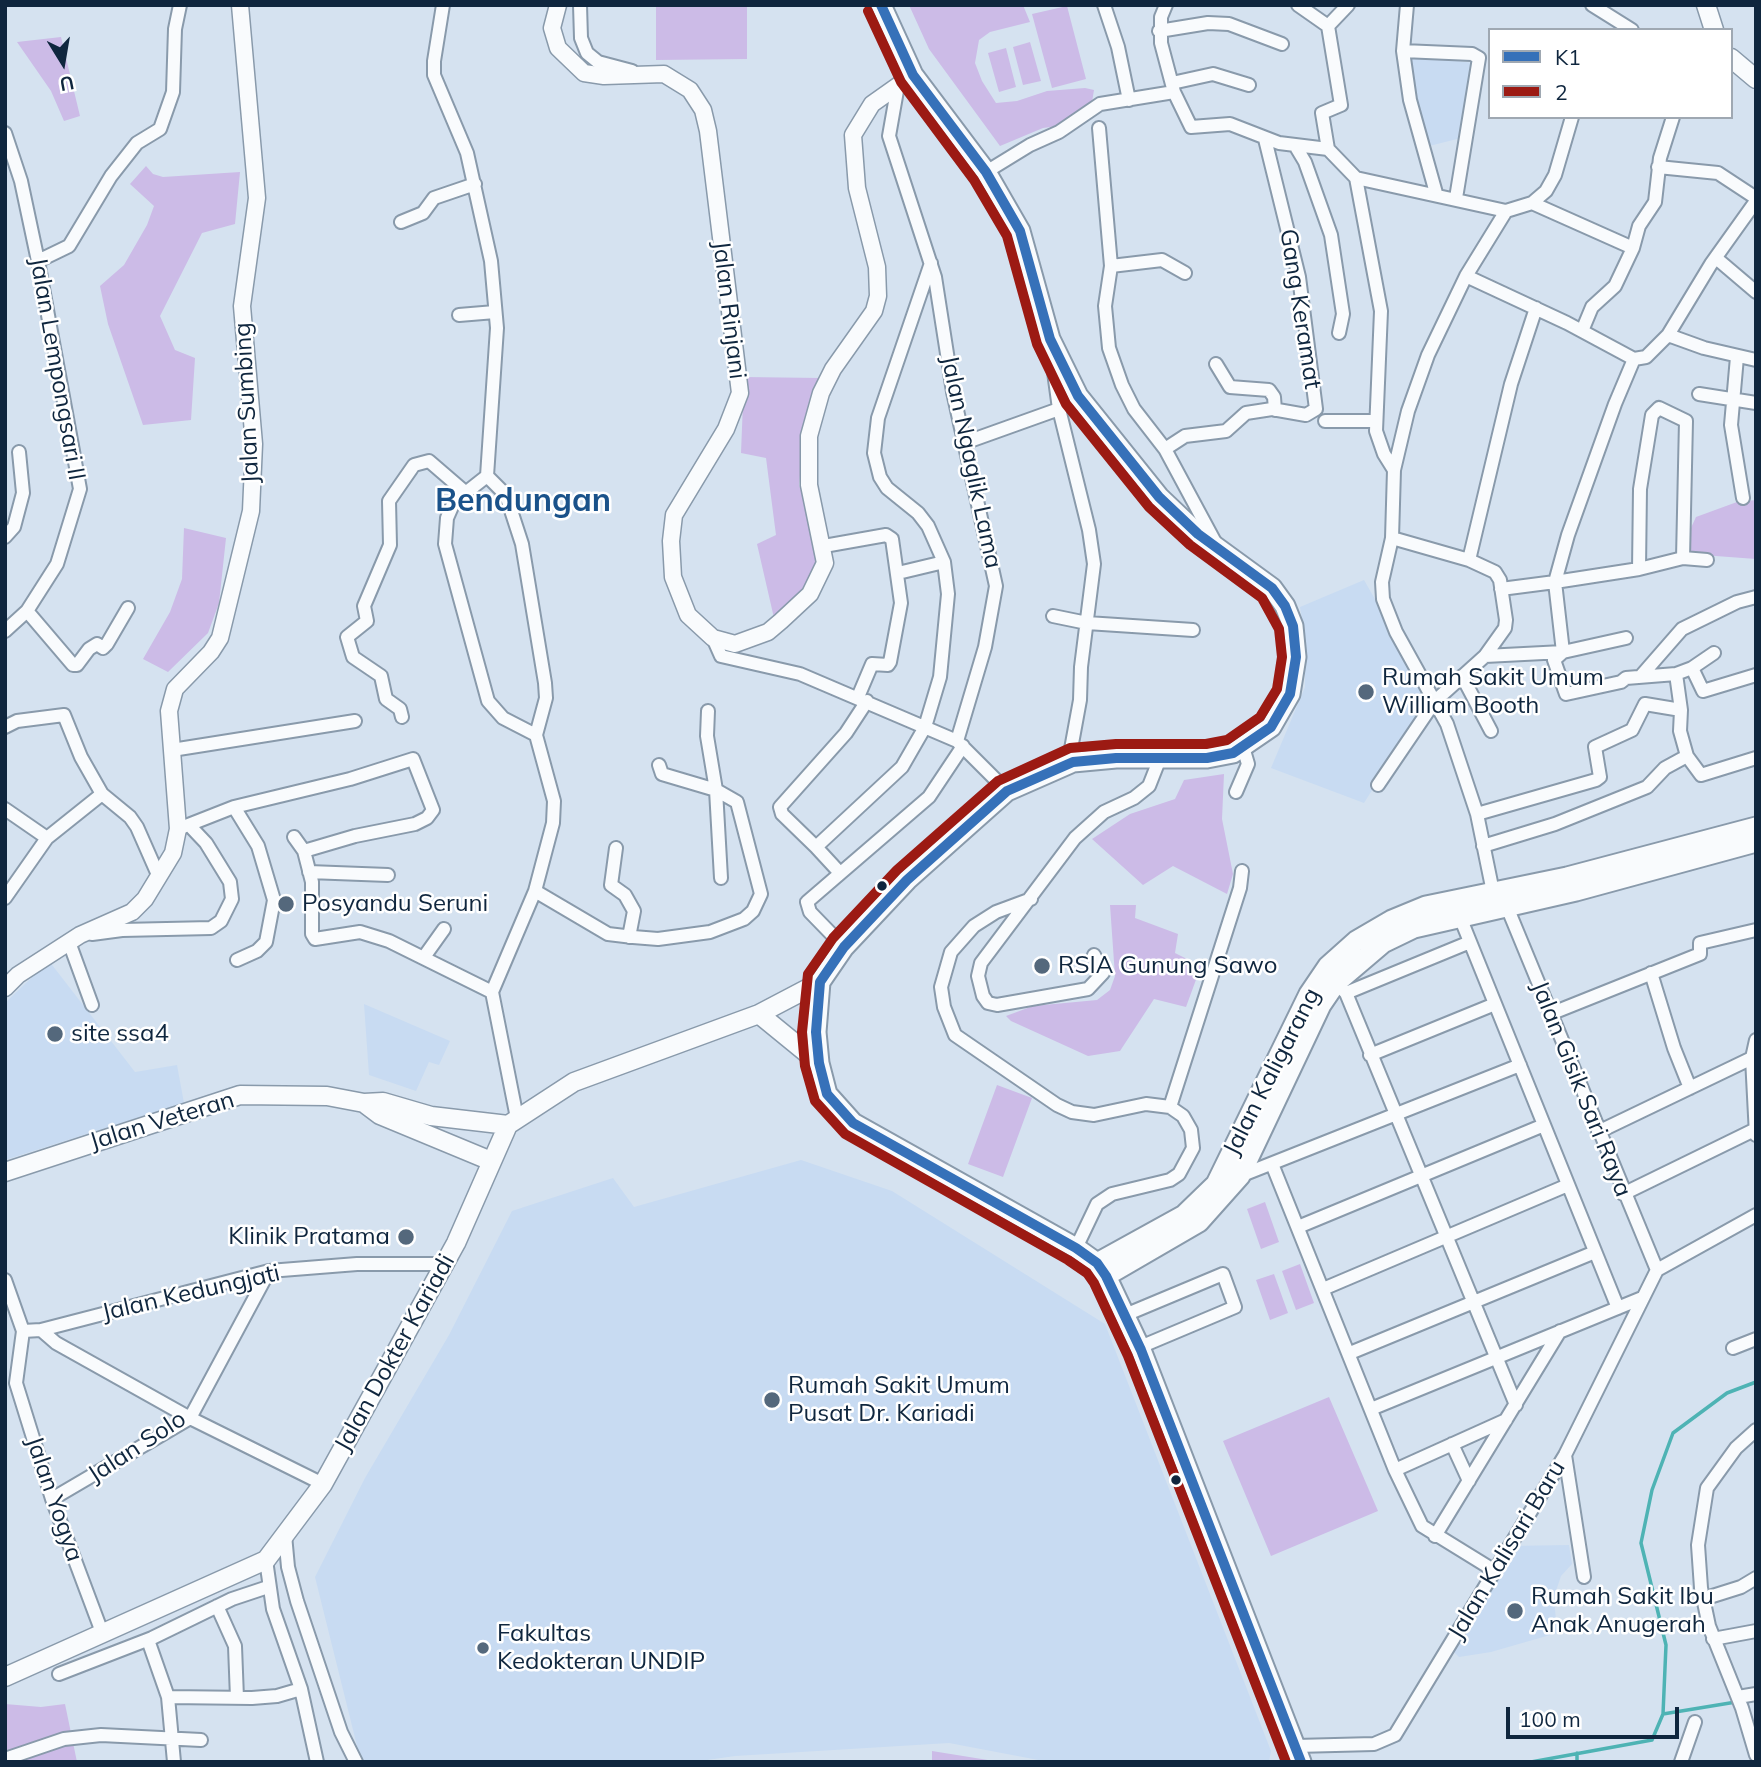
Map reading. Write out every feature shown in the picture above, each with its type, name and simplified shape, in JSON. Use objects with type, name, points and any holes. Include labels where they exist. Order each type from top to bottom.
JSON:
[{"type":"highway","points":[[881,5],[905,80],[986,172],[1020,230],[1050,339],[1078,396],[1132,466],[1198,534],[1272,589],[1285,607],[1297,641],[1294,677],[1284,706],[1271,727],[1243,747],[1219,757],[1073,762],[1007,791],[907,880],[844,947],[820,982],[816,1032],[819,1063],[827,1094],[853,1123],[1076,1248],[1102,1270],[1140,1347],[1234,1596],[1298,1754]]},
{"type":"highway","name":"Jalan Kaligarang","points":[[1102,1270],[1199,1222],[1240,1176],[1284,1066],[1309,993],[1328,966],[1356,941],[1392,920],[1426,906],[1500,896],[1576,891],[1756,827]]},
{"type":"highway","name":"Jalan Kaligarang","points":[[1697,848],[1756,842]]},
{"type":"highway","name":"Jalan Kaligarang","points":[[1102,1270],[1205,1198],[1216,1184],[1321,1005],[1341,988],[1383,943],[1413,928],[1460,917],[1500,896]]},
{"type":"main road","points":[[1706,5],[1713,28]]},
{"type":"main road","points":[[1733,60],[1756,79]]},
{"type":"main road","points":[[512,1121],[584,1078],[759,1014],[820,982]]},
{"type":"main road","points":[[759,1014],[819,1063]]},
{"type":"main road","name":"Jalan Veteran","points":[[5,1172],[240,1095],[302,1093],[363,1103],[383,1102],[431,1116],[512,1121]]},
{"type":"main road","name":"Jalan Veteran","points":[[363,1103],[380,1115],[491,1161]]},
{"type":"main road","name":"Jalan Dokter Kariadi","points":[[5,1677],[266,1560],[323,1484],[444,1264],[512,1121]]},
{"type":"street","points":[[38,261],[69,246],[111,176],[137,143],[160,129],[173,92],[175,29],[180,5]]},
{"type":"street","name":"Jalan Sumbing","points":[[5,988],[74,939],[132,912],[145,899],[159,877],[173,853],[183,827],[169,711],[174,689],[211,652],[220,638],[251,511],[254,444],[242,306],[257,198],[240,5]]},
{"type":"street","points":[[443,5],[434,61],[435,75],[467,153],[475,184],[491,261],[497,328],[486,476],[454,502],[447,518],[445,544],[456,593],[488,701],[503,718],[536,735]]},
{"type":"street","name":"Jalan Rinjani","points":[[558,5],[552,28],[558,48],[569,62],[584,73],[604,76],[664,74],[690,90],[702,110],[708,131],[740,393],[726,429],[674,515],[671,541],[673,578],[681,599],[688,615],[713,638]]},
{"type":"street","points":[[580,5],[582,38],[587,53],[598,62],[646,73]]},
{"type":"street","points":[[1104,5],[1118,47],[1129,100]]},
{"type":"street","points":[[1166,5],[1159,31],[1173,87],[1187,123],[1194,127],[1230,124],[1265,139],[1296,147],[1328,149]]},
{"type":"street","points":[[1298,5],[1328,26],[1341,105],[1322,113],[1328,149],[1356,178],[1381,311],[1375,421],[1378,441],[1394,470]]},
{"type":"street","points":[[1328,26],[1348,5]]},
{"type":"street","points":[[1407,5],[1403,51],[1410,100],[1436,193]]},
{"type":"street","points":[[1592,5],[1624,28]]},
{"type":"street","points":[[1159,31],[1208,23],[1229,24],[1282,44]]},
{"type":"street","points":[[1403,51],[1472,54],[1479,58],[1456,198]]},
{"type":"street","points":[[986,172],[1030,145],[1059,132],[1090,109],[1213,74],[1249,85]]},
{"type":"street","points":[[713,638],[735,644],[751,640],[781,621],[810,594],[821,575],[825,563],[824,546],[809,485],[809,436],[821,393],[833,369],[874,312],[878,296],[877,267],[857,188],[853,135],[873,104],[905,80]]},
{"type":"street","name":"Jalan Ngaglik Lama","points":[[844,947],[807,905],[810,898],[929,797],[960,743],[985,647],[996,586],[964,443],[931,263],[889,136],[905,80]]},
{"type":"street","points":[[1356,178],[1436,193],[1506,211],[1532,203],[1546,191],[1555,175],[1571,119]]},
{"type":"street","points":[[1583,331],[1592,307],[1615,286],[1633,248],[1639,226],[1655,202],[1658,167],[1672,119]]},
{"type":"street","points":[[1099,128],[1111,266],[1105,306],[1109,348],[1122,386],[1134,409],[1166,449],[1217,546]]},
{"type":"street","name":"Jalan Lempongsari II","points":[[5,133],[21,181],[38,261],[80,489],[57,564],[27,611],[5,631]]},
{"type":"street","name":"Gang Keramat","points":[[1166,449],[1185,436],[1226,430],[1246,412],[1275,410],[1306,415],[1316,409],[1299,277],[1265,139]]},
{"type":"street","points":[[1296,147],[1305,162],[1331,235],[1343,314],[1339,333]]},
{"type":"street","points":[[1466,276],[1583,331],[1634,359],[1646,358],[1668,335],[1756,200],[1715,173],[1658,167]]},
{"type":"street","points":[[401,222],[423,213],[434,198],[475,184]]},
{"type":"street","points":[[1532,203],[1633,248]]},
{"type":"street","name":"Jalan Gisik Sari Raya","points":[[1506,211],[1466,276],[1421,374],[1394,470],[1392,538],[1382,582],[1383,599],[1396,632],[1447,724],[1500,896],[1657,1270]]},
{"type":"street","points":[[1716,258],[1756,292]]},
{"type":"street","points":[[1111,266],[1162,260],[1185,273]]},
{"type":"street","name":"Jalan Ngaglik Lama","points":[[816,847],[902,767],[925,727],[942,661],[948,594],[944,562],[928,526],[918,513],[887,488],[880,477],[874,453],[878,418],[931,263]]},
{"type":"street","points":[[1469,560],[1511,384],[1536,308]]},
{"type":"street","points":[[459,315],[495,312]]},
{"type":"street","points":[[1668,335],[1737,357],[1756,360]]},
{"type":"street","points":[[1050,339],[1059,409],[1094,564],[1080,667],[1080,700],[1071,749],[1073,762]]},
{"type":"street","points":[[1737,357],[1731,400],[1733,453],[1743,498]]},
{"type":"street","points":[[1563,652],[1555,582],[1577,509],[1634,359]]},
{"type":"street","points":[[1216,364],[1230,387],[1269,390],[1274,397],[1275,410]]},
{"type":"street","points":[[1699,394],[1756,403]]},
{"type":"street","points":[[1639,569],[1640,489],[1652,415],[1659,408],[1686,421],[1683,558]]},
{"type":"street","points":[[964,443],[1059,409]]},
{"type":"street","points":[[1325,421],[1375,421]]},
{"type":"street","points":[[5,537],[14,527],[23,493],[19,452]]},
{"type":"street","points":[[402,717],[400,709],[386,699],[381,676],[353,657],[347,637],[367,621],[364,606],[390,545],[389,501],[414,465],[429,461],[465,492]]},
{"type":"street","points":[[486,476],[506,495],[522,544],[545,683],[546,698],[536,735],[554,801],[553,823],[535,891],[492,992],[512,1121]]},
{"type":"street","points":[[824,546],[889,536],[898,573],[901,603],[888,666],[872,664],[862,699],[846,733],[780,807],[782,814],[839,873]]},
{"type":"street","points":[[1378,785],[1435,701],[1485,656],[1505,628],[1501,589],[1495,572],[1469,560],[1392,538]]},
{"type":"street","points":[[1501,589],[1639,569],[1683,558],[1707,560]]},
{"type":"street","points":[[898,573],[944,562]]},
{"type":"street","points":[[1641,676],[1682,629],[1737,602],[1756,597]]},
{"type":"street","points":[[27,611],[73,665],[77,665],[89,649],[97,644],[103,648],[107,644],[128,608]]},
{"type":"street","points":[[1053,616],[1087,623],[1193,630]]},
{"type":"street","points":[[713,638],[721,656],[800,674],[960,743],[1007,791]]},
{"type":"street","points":[[1485,656],[1563,652],[1626,638]]},
{"type":"street","points":[[1563,652],[1554,660],[1566,694],[1641,676],[1676,674],[1692,668],[1714,653]]},
{"type":"street","points":[[1692,668],[1703,691],[1756,676]]},
{"type":"street","points":[[1676,674],[1681,710],[1680,731],[1687,756],[1701,775],[1756,758]]},
{"type":"street","points":[[1462,676],[1491,731]]},
{"type":"street","points":[[1476,814],[1599,778],[1594,749],[1632,730],[1645,704],[1681,710]]},
{"type":"street","points":[[708,711],[708,751],[716,790],[721,878]]},
{"type":"street","points":[[5,727],[17,721],[64,715],[102,794],[119,806],[137,827],[159,877]]},
{"type":"street","points":[[172,750],[355,721]]},
{"type":"street","points":[[1236,792],[1248,764],[1243,747]]},
{"type":"street","points":[[1483,846],[1555,824],[1647,787],[1665,768],[1687,756]]},
{"type":"street","points":[[183,827],[234,807],[350,779],[413,758],[433,810],[427,818],[415,824],[311,847],[304,851]]},
{"type":"street","points":[[1094,955],[1103,973],[1087,989],[988,1003],[978,976],[981,963],[1075,838],[1104,811],[1134,798],[1149,786],[1160,758]]},
{"type":"street","points":[[535,891],[595,928],[608,934],[629,937],[658,939],[710,932],[744,919],[758,903],[761,894],[737,802],[716,790],[662,774],[659,765]]},
{"type":"street","points":[[5,898],[9,882],[47,838],[102,794]]},
{"type":"street","points":[[234,807],[258,846],[274,900],[266,942],[257,951],[237,960]]},
{"type":"street","points":[[5,809],[47,838]]},
{"type":"street","points":[[92,1005],[74,939],[122,930],[211,928],[221,921],[232,899],[230,883],[205,843],[183,827]]},
{"type":"street","points":[[294,837],[304,851],[309,872],[312,934],[316,939],[360,932],[424,957],[492,992]]},
{"type":"street","points":[[615,848],[611,884],[625,895],[634,911],[629,937]]},
{"type":"street","points":[[1170,1107],[1242,871]]},
{"type":"street","points":[[309,872],[388,875]]},
{"type":"street","points":[[1031,899],[996,912],[974,926],[951,952],[941,987],[944,1007],[955,1035],[1057,1105],[1072,1112],[1094,1115],[1146,1104],[1170,1107],[1183,1116],[1192,1139],[1193,1148],[1179,1174],[1170,1180],[1112,1194],[1097,1203],[1076,1248]]},
{"type":"street","points":[[1460,917],[1618,1308]]},
{"type":"street","points":[[424,957],[444,929]]},
{"type":"street","points":[[1550,1014],[1700,954],[1700,943],[1756,930]]},
{"type":"street","points":[[1470,942],[1341,988],[1516,1405]]},
{"type":"street","points":[[1651,973],[1674,1048],[1690,1088]]},
{"type":"street","points":[[1370,1055],[1495,1004]]},
{"type":"street","points":[[1623,1194],[1755,1132],[1752,1058],[1756,1040]]},
{"type":"street","points":[[1598,1132],[1752,1058]]},
{"type":"street","points":[[1240,1176],[1520,1065]]},
{"type":"street","points":[[1298,1227],[1544,1125]]},
{"type":"street","points":[[1272,1164],[1395,1470],[1422,1526],[1494,1571]]},
{"type":"street","points":[[1323,1289],[1568,1185]]},
{"type":"street","points":[[1657,1270],[1756,1215]]},
{"type":"street","points":[[1350,1353],[1595,1252]]},
{"type":"street","name":"Jalan Kedungjati","points":[[23,1331],[41,1330],[269,1271],[357,1264],[444,1264]]},
{"type":"street","name":"Jalan Kalisari Baru","points":[[1298,1754],[1374,1744],[1395,1735],[1565,1455],[1657,1270]]},
{"type":"street","name":"Jalan Solo","points":[[52,1499],[190,1418],[269,1271]]},
{"type":"street","points":[[1125,1315],[1223,1274],[1235,1307],[1140,1347]]},
{"type":"street","name":"Jalan Yogya","points":[[5,1280],[23,1331],[16,1383],[52,1499],[103,1635]]},
{"type":"street","points":[[1371,1409],[1642,1298]]},
{"type":"street","points":[[41,1330],[56,1343],[190,1418],[323,1484]]},
{"type":"street","points":[[1435,1536],[1560,1331]]},
{"type":"street","points":[[1733,1348],[1756,1339]]},
{"type":"street","points":[[1395,1470],[1507,1420]]},
{"type":"street","points":[[1756,1430],[1736,1448],[1707,1488],[1698,1545],[1703,1599],[1713,1639],[1739,1702],[1756,1755]]},
{"type":"street","points":[[1452,1444],[1469,1481]]},
{"type":"street","points":[[1565,1455],[1584,1577]]},
{"type":"street","points":[[285,1535],[288,1567],[297,1601],[341,1732],[356,1762]]},
{"type":"street","points":[[266,1560],[268,1587],[302,1689],[317,1762]]},
{"type":"street","points":[[1703,1599],[1741,1587],[1756,1578]]},
{"type":"street","points":[[59,1674],[148,1640],[217,1606],[268,1587]]},
{"type":"street","points":[[217,1606],[235,1646],[237,1698]]},
{"type":"street","points":[[1713,1639],[1756,1631]]},
{"type":"street","points":[[148,1640],[168,1697],[174,1762]]},
{"type":"street","points":[[168,1697],[277,1696],[302,1689]]},
{"type":"street","points":[[1739,1702],[1756,1694]]},
{"type":"street","points":[[1681,1762],[1695,1722]]},
{"type":"street","points":[[5,1759],[64,1739],[135,1735],[201,1740]]},
{"type":"shaded area","points":[[656,5],[747,5],[747,59],[656,60]]},
{"type":"shaded area","points":[[909,5],[1023,5],[1030,22],[990,32],[979,40],[975,63],[982,81],[996,103],[1017,101],[1047,91],[1085,88],[1094,90],[1092,102],[1065,125],[1043,128],[1000,146],[929,49]]},
{"type":"shaded area","points":[[1067,6],[1086,79],[1052,88],[1032,14]]},
{"type":"shaded area","points":[[61,37],[80,116],[64,121],[51,91],[17,42]]},
{"type":"shaded area","points":[[1030,42],[1041,81],[1023,85],[1013,47]]},
{"type":"shaded area","points":[[1006,48],[1016,87],[999,92],[988,53]]},
{"type":"shaded area","points":[[1407,54],[1473,63],[1461,138],[1425,147]]},
{"type":"shaded area","points":[[146,166],[153,174],[163,177],[240,172],[235,224],[202,233],[160,316],[175,350],[195,358],[191,420],[143,425],[108,324],[100,286],[124,265],[147,225],[154,206],[130,184]]},
{"type":"shaded area","points":[[744,377],[821,378],[806,417],[799,485],[822,551],[814,581],[774,618],[757,544],[776,535],[766,458],[741,453]]},
{"type":"shaded area","points":[[1756,500],[1756,559],[1689,554],[1690,530],[1696,517],[1737,502]]},
{"type":"shaded area","points":[[184,528],[226,538],[219,603],[208,633],[168,672],[143,659],[170,612],[182,579]]},
{"type":"shaded area","name":"Rumah Sakit Umum William Booth","points":[[1364,580],[1431,697],[1364,803],[1271,768],[1305,687],[1305,639],[1300,607]]},
{"type":"shaded area","points":[[1224,774],[1222,819],[1233,874],[1227,894],[1173,866],[1143,885],[1092,839],[1130,814],[1175,799],[1184,780]]},
{"type":"shaded area","points":[[1110,905],[1136,905],[1135,918],[1178,934],[1175,953],[1201,966],[1186,1007],[1154,999],[1120,1051],[1088,1056],[1011,1021],[1006,1016],[1033,1006],[1097,1000],[1110,990],[1115,976]]},
{"type":"shaded area","name":"site ssa4","points":[[49,961],[135,1072],[177,1065],[184,1103],[5,1160],[5,1003]]},
{"type":"shaded area","points":[[364,1004],[450,1041],[439,1065],[429,1062],[416,1091],[369,1075]]},
{"type":"shaded area","points":[[997,1085],[1032,1098],[1003,1177],[968,1164]]},
{"type":"shaded area","name":"Rumah Sakit Umum Pusat Dr. Kariadi","points":[[801,1160],[892,1191],[1105,1324],[1271,1751],[1269,1762],[1049,1762],[949,1743],[735,1756],[693,1762],[361,1762],[315,1577],[365,1478],[449,1335],[512,1211],[613,1178],[634,1207]]},
{"type":"shaded area","points":[[1265,1202],[1279,1242],[1261,1249],[1247,1209]]},
{"type":"shaded area","points":[[1300,1264],[1314,1303],[1296,1310],[1282,1271]]},
{"type":"shaded area","points":[[1274,1274],[1288,1313],[1270,1320],[1256,1280]]},
{"type":"shaded area","points":[[1329,1397],[1378,1511],[1271,1556],[1223,1441]]},
{"type":"shaded area","name":"Rumah Sakit Ibu Anak Anugerah","points":[[1569,1545],[1572,1564],[1561,1576],[1554,1597],[1557,1633],[1491,1652],[1459,1657],[1452,1650],[1510,1546]]},
{"type":"shaded area","points":[[5,1704],[41,1707],[65,1704],[77,1762],[5,1762]]},
{"type":"shaded area","points":[[932,1751],[994,1761],[999,1762],[932,1762]]},
{"type":"waterway","points":[[1663,1714],[1666,1645],[1641,1543],[1652,1490],[1673,1433],[1727,1393],[1756,1382]]},
{"type":"waterway","points":[[1531,1762],[1652,1740],[1663,1714],[1736,1702]]},
{"type":"waterway","points":[[1577,1753],[1577,1762]]},
{"type":"transit line","name":"K1","points":[[881,5],[913,75],[986,172],[1020,231],[1050,339],[1078,396],[1159,497],[1198,534],[1272,588],[1285,606],[1293,626],[1296,657],[1290,694],[1271,727],[1233,753],[1207,758],[1116,758],[1073,762],[1007,791],[907,880],[844,947],[820,982],[816,1032],[819,1063],[827,1094],[853,1123],[1076,1248],[1097,1263],[1106,1276],[1141,1350],[1301,1762]]},
{"type":"transit line","name":"2","points":[[868,11],[901,82],[974,180],[1007,236],[1037,344],[1066,404],[1149,507],[1190,545],[1262,598],[1279,629],[1282,657],[1277,689],[1260,717],[1227,740],[1206,744],[1116,744],[1070,748],[998,781],[897,870],[833,938],[808,974],[802,1032],[805,1066],[815,1101],[845,1134],[1068,1260],[1087,1273],[1094,1283],[1128,1356],[1286,1762]]},
{"type":"place","name":"Rumah Sakit Umum William Booth","points":[[1366,692]]},
{"type":"place","name":"Posyandu Seruni","points":[[286,904]]},
{"type":"place","name":"RSIA Gunung Sawo","points":[[1042,966]]},
{"type":"place","name":"site ssa4","points":[[55,1034]]},
{"type":"place","name":"Klinik Pratama","points":[[406,1237]]},
{"type":"place","name":"Rumah Sakit Umum Pusat Dr. Kariadi","points":[[772,1400]]},
{"type":"place","name":"Rumah Sakit Ibu Anak Anugerah","points":[[1515,1611]]},
{"type":"place","name":"Fakultas Kedokteran UNDIP","points":[[483,1648]]},
{"type":"district","name":"Bendungan","points":[[523,501]]}]
